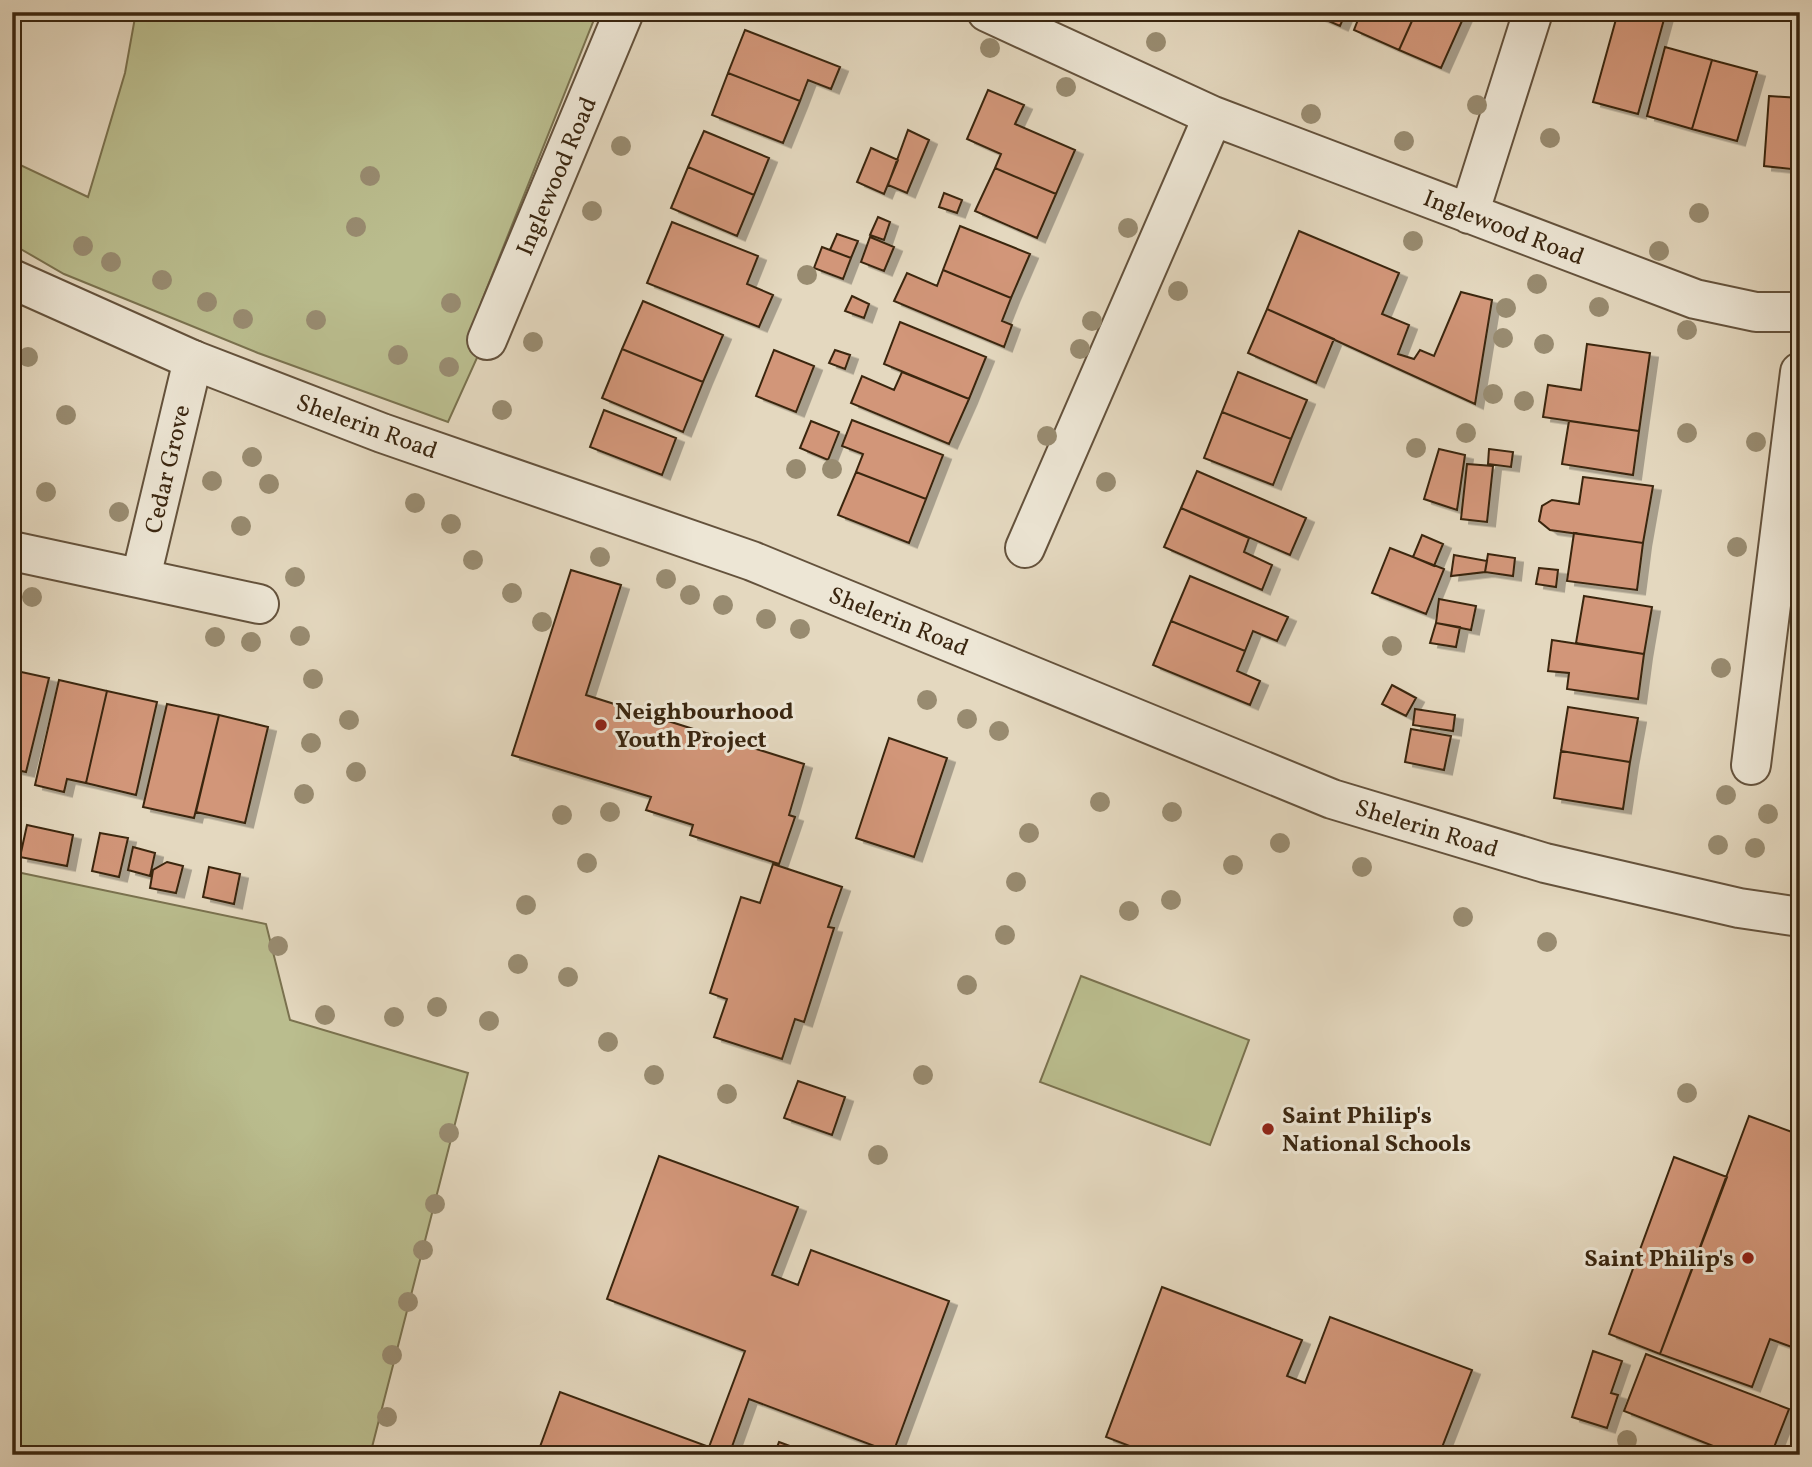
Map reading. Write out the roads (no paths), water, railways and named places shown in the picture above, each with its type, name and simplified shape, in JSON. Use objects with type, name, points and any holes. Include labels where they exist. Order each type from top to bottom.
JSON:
[{"type":"street","name":"Inglewood Road","points":[[487,340],[624,12]]},
{"type":"street","name":"Inglewood Road","points":[[987,12],[1213,116],[1707,303],[1756,312],[1800,312]]},
{"type":"street","points":[[1469,214],[1533,12]]},
{"type":"street","points":[[1025,548],[1213,116]]},
{"type":"street","name":"Shelerin Road","points":[[12,279],[193,360],[382,433],[752,561],[1332,799],[1545,863],[1739,908],[1800,917]]},
{"type":"street","name":"Cedar Grove","points":[[141,577],[193,360]]},
{"type":"street","points":[[1751,765],[1800,372]]},
{"type":"street","points":[[12,551],[260,604]]},
{"type":"place","name":"Neighbourhood Youth Project","points":[[601,725]]},
{"type":"place","name":"Saint Philip's National Schools","points":[[1268,1129]]},
{"type":"place","name":"Saint Philip's","points":[[1748,1258]]}]
